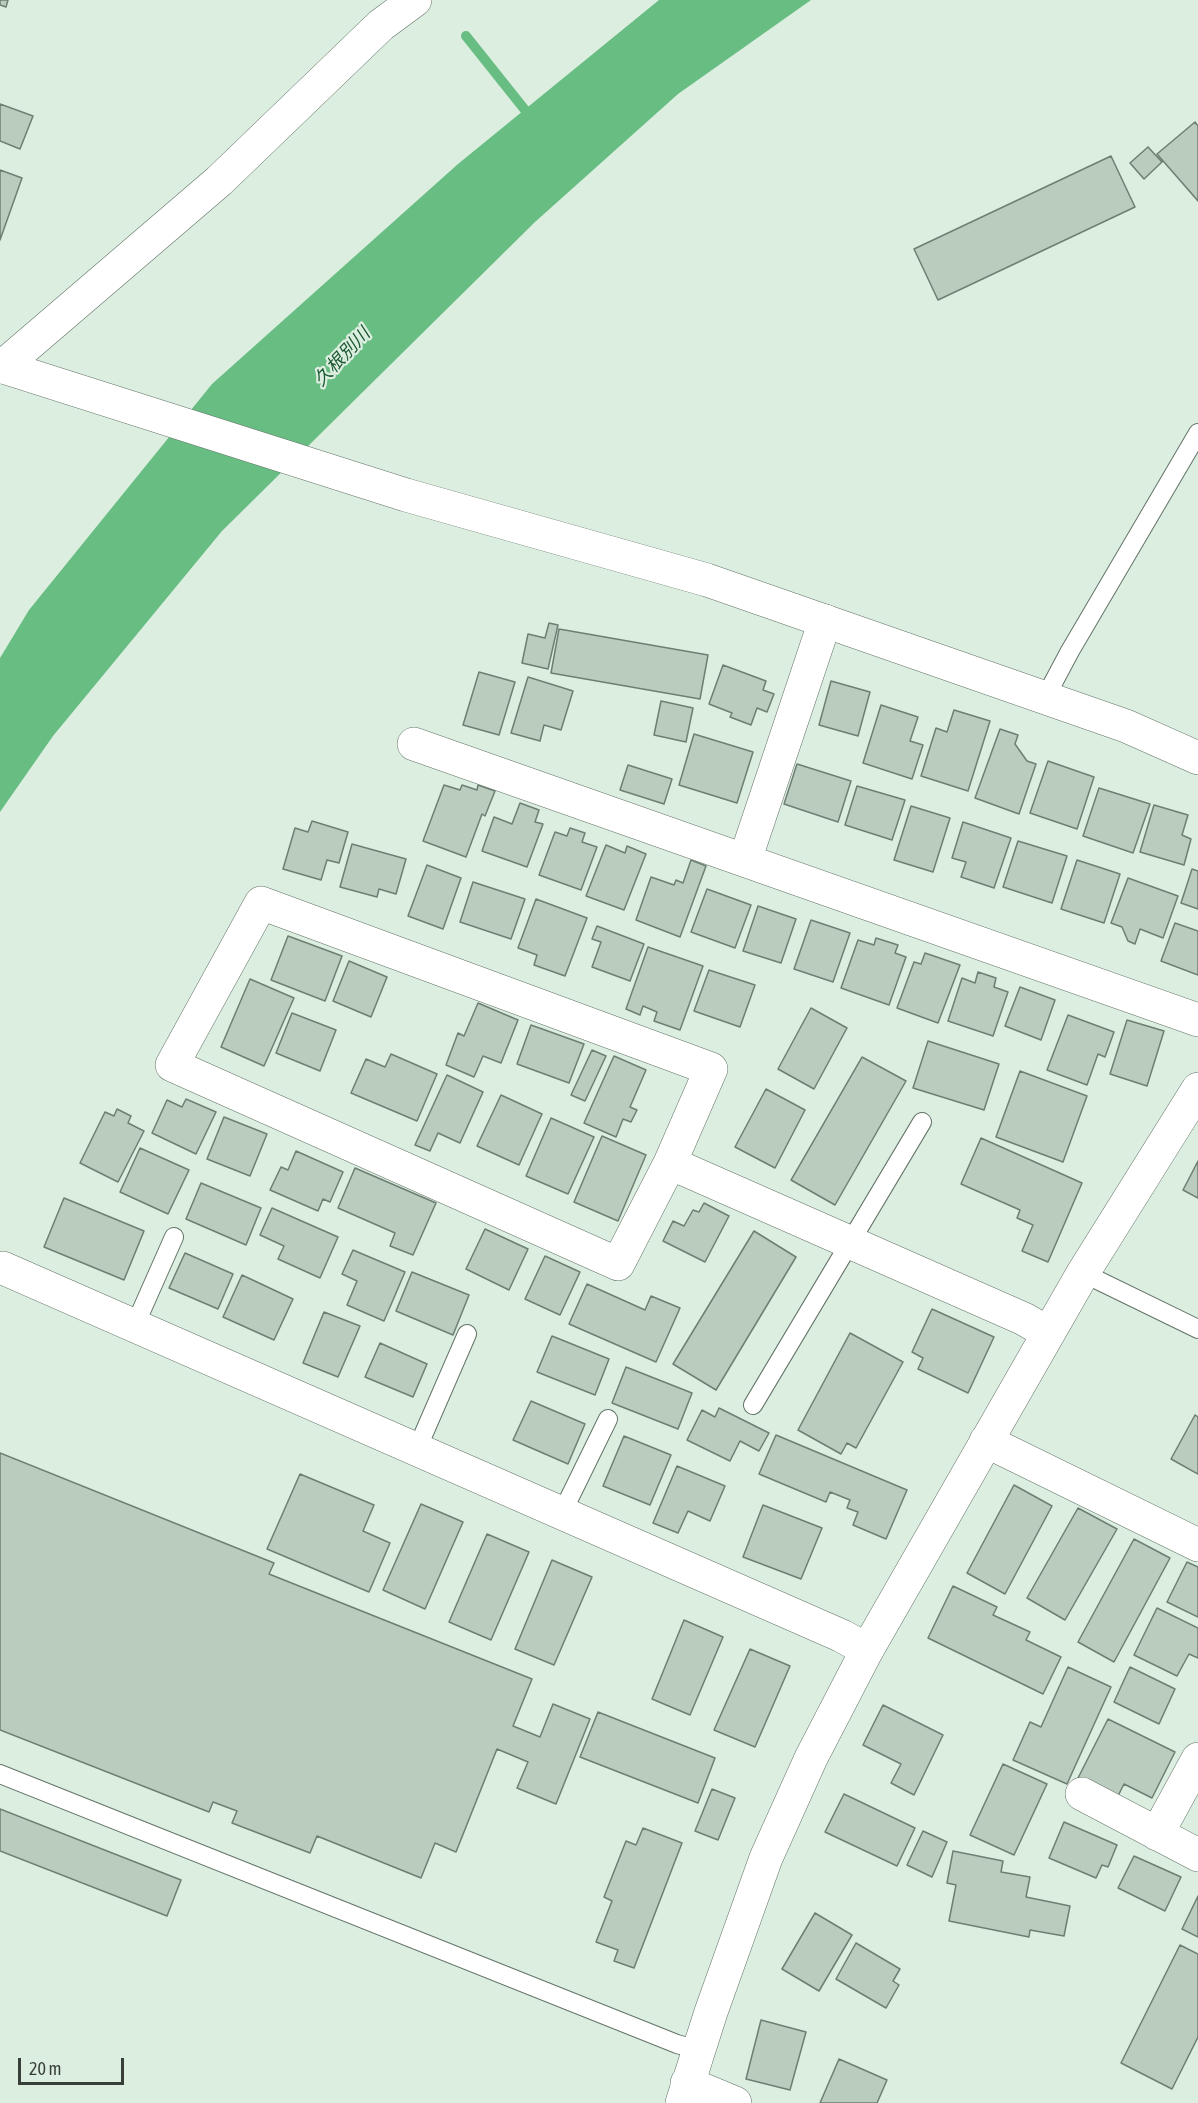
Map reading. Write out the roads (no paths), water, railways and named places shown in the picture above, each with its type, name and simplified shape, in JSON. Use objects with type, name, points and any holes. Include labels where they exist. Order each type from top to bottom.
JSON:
[{"type":"street","points":[[1,367],[219,181],[381,25],[416,0]]},
{"type":"street","points":[[1,367],[406,495],[707,580],[1126,726],[1198,758]]},
{"type":"street","points":[[745,860],[825,621]]},
{"type":"street","points":[[414,744],[1198,1020]]},
{"type":"street","points":[[261,903],[711,1069],[670,1163],[618,1264],[172,1065],[261,903]]},
{"type":"street","points":[[735,2103],[685,2093],[766,1858],[811,1758],[867,1650],[1083,1273],[1198,1089]]},
{"type":"street","points":[[670,1163],[1023,1319],[1048,1334]]},
{"type":"street","points":[[3,1268],[842,1636],[867,1650]]},
{"type":"street","points":[[986,1441],[1198,1545]]},
{"type":"street","points":[[1157,1834],[1198,1759]]},
{"type":"street","points":[[1082,1794],[1198,1855]]},
{"type":"lane","points":[[1045,698],[1070,651],[1198,433]]},
{"type":"lane","points":[[753,1405],[922,1122]]},
{"type":"lane","points":[[135,1325],[174,1237]]},
{"type":"lane","points":[[1083,1273],[1198,1329]]},
{"type":"lane","points":[[417,1449],[467,1334]]},
{"type":"lane","points":[[562,1513],[608,1419]]},
{"type":"lane","points":[[0,1774],[666,2040],[699,2050]]},
{"type":"water","name":"久根別川","points":[[659,0],[811,0],[678,94],[535,222],[222,531],[53,736],[0,812],[0,658],[29,610],[212,384],[458,164]]},
{"type":"waterway","points":[[466,36],[533,120]]}]
